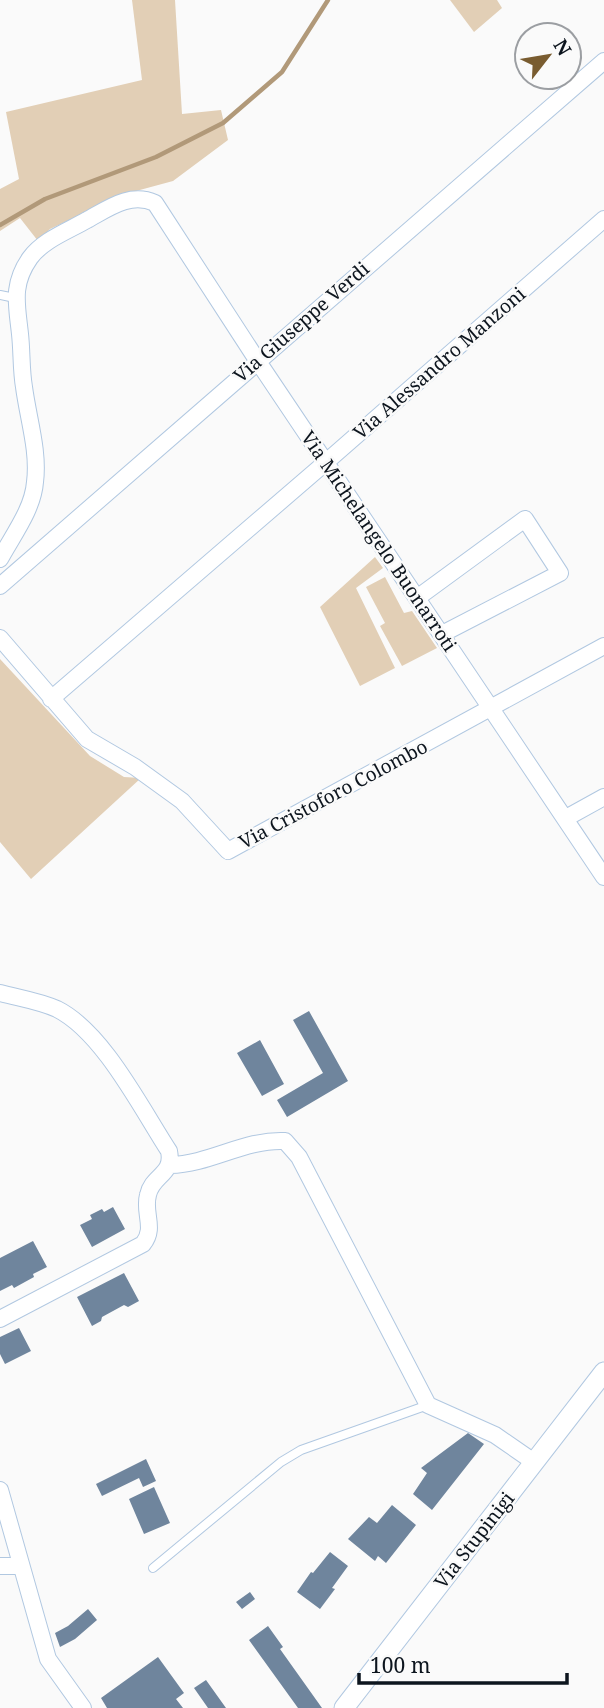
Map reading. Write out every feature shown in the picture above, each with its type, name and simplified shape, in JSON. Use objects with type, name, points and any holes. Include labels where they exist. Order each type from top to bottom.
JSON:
[{"type":"street","name":"Via Giuseppe Verdi","points":[[0,586],[604,61]]},
{"type":"street","name":"Via Michelangelo Buonarroti","points":[[8,297],[19,283],[30,258],[47,242],[128,199],[143,198],[155,203],[257,360],[604,877]]},
{"type":"street","name":"Via Alessandro Manzoni","points":[[51,699],[604,219]]},
{"type":"street","points":[[0,559],[32,501],[36,482],[35,455],[23,383],[21,337],[8,297]]},
{"type":"street","points":[[417,598],[525,519],[560,573],[442,634]]},
{"type":"street","name":"Via Cristoforo Colombo","points":[[0,638],[86,739],[135,767],[182,801],[228,851],[604,646]]},
{"type":"street","points":[[566,818],[604,797]]},
{"type":"street","points":[[0,993],[55,1009],[80,1024],[113,1063],[169,1151],[170,1165]]},
{"type":"street","points":[[0,1319],[144,1244],[150,1232],[147,1197],[154,1183],[170,1165],[204,1161],[264,1140],[285,1142],[299,1157],[428,1405],[495,1435],[534,1462]]},
{"type":"street","name":"Via Stupinigi","points":[[344,1708],[604,1372]]},
{"type":"street","points":[[0,1490],[48,1659],[80,1707]]},
{"type":"street","points":[[0,1566],[21,1566]]},
{"type":"lane","points":[[153,1568],[281,1462],[301,1450],[428,1405]]},
{"type":"shaded area","points":[[132,0],[175,0],[182,114],[221,110],[228,140],[173,181],[125,194],[50,229],[38,241],[20,218],[0,231],[0,189],[19,179],[6,112],[142,80]]},
{"type":"shaded area","points":[[450,0],[497,0],[502,8],[474,32]]},
{"type":"shaded area","points":[[375,557],[383,568],[356,588],[395,668],[360,686],[320,607]]},
{"type":"shaded area","points":[[385,577],[404,613],[412,611],[437,648],[402,666],[380,626],[385,623],[366,587]]},
{"type":"shaded area","points":[[0,659],[90,756],[124,777],[141,778],[31,879],[0,842]]},
{"type":"building","points":[[309,1011],[348,1081],[287,1117],[277,1100],[323,1073],[293,1020]]},
{"type":"building","points":[[260,1040],[284,1084],[262,1096],[237,1053]]},
{"type":"building","points":[[113,1207],[125,1229],[92,1247],[80,1225],[92,1219],[90,1215]]},
{"type":"building","points":[[33,1241],[47,1267],[14,1288],[12,1285],[0,1291],[0,1258]]},
{"type":"building","points":[[124,1273],[139,1301],[128,1307],[124,1305],[92,1326],[77,1297]]},
{"type":"building","points":[[19,1328],[31,1351],[5,1364],[0,1354],[0,1337]]},
{"type":"building","points":[[468,1433],[484,1444],[432,1510],[413,1494],[427,1473],[421,1468]]},
{"type":"building","points":[[146,1459],[156,1481],[143,1487],[139,1478],[102,1496],[96,1484]]},
{"type":"building","points":[[154,1487],[170,1523],[144,1534],[129,1499]]},
{"type":"building","points":[[392,1505],[416,1525],[386,1563],[378,1556],[375,1561],[348,1539],[369,1517],[377,1523]]},
{"type":"building","points":[[330,1552],[348,1566],[320,1609],[297,1592]]},
{"type":"building","points":[[250,1592],[255,1599],[242,1609],[236,1602]]},
{"type":"building","points":[[88,1609],[97,1620],[75,1639],[60,1647],[55,1633]]},
{"type":"building","points":[[268,1626],[283,1647],[280,1649],[322,1708],[298,1708],[249,1640]]},
{"type":"building","points":[[158,1657],[184,1693],[176,1699],[183,1708],[107,1708],[101,1698]]},
{"type":"building","points":[[206,1680],[226,1708],[208,1708],[194,1688]]},
{"type":"waterway","points":[[0,225],[45,199],[156,157],[223,123],[282,72],[328,0]]}]
